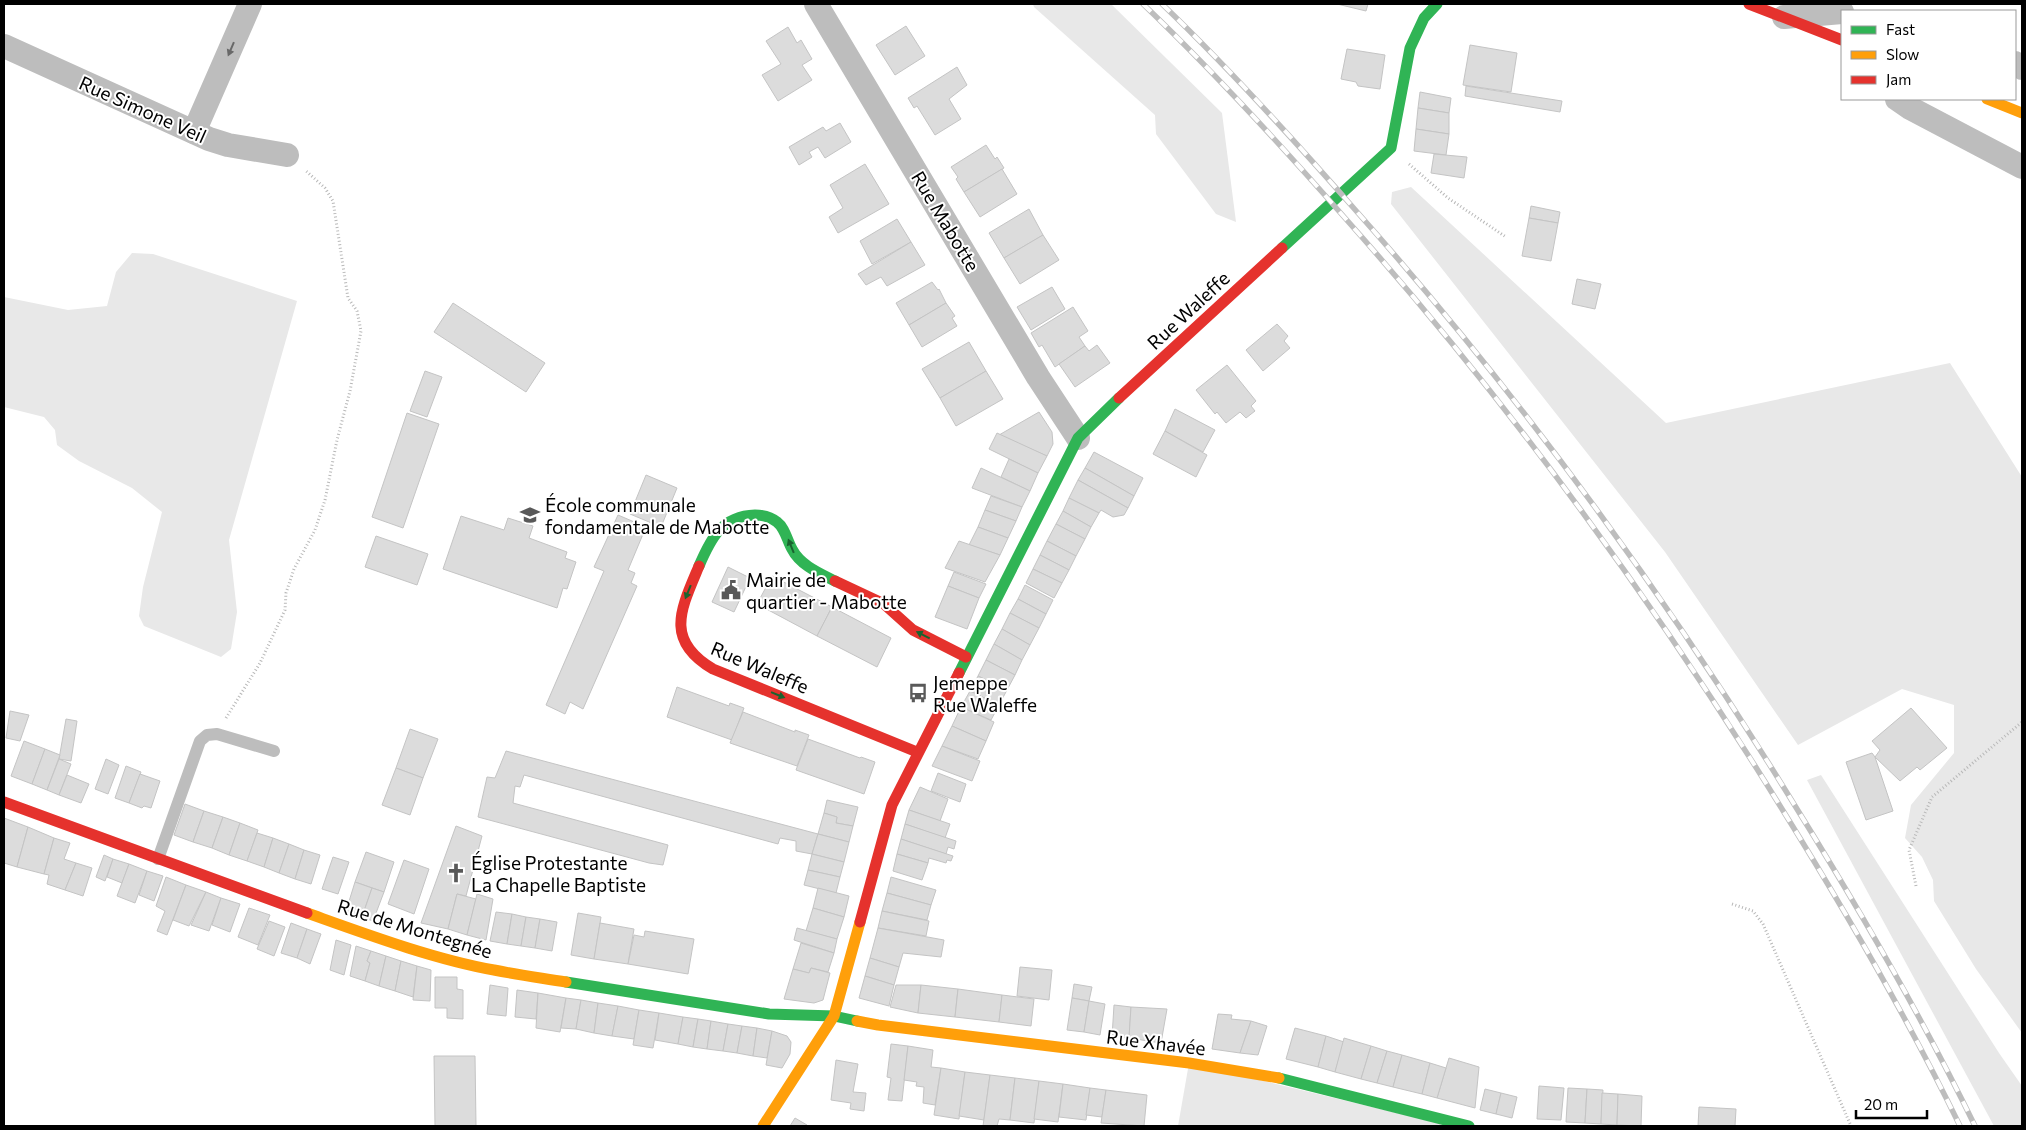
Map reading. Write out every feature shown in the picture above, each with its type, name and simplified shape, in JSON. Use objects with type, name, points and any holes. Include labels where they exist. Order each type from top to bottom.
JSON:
[{"type":"street","points":[[194,132],[250,4]]},
{"type":"street","name":"Rue Mabotte","points":[[816,4],[1038,378],[1078,438]]},
{"type":"street","points":[[1391,148],[1397,126],[1407,57],[1424,18],[1437,4]]},
{"type":"street","points":[[1749,4],[1841,40]]},
{"type":"street","points":[[1784,17],[1841,12]]},
{"type":"street","name":"Rue Simone Veil","points":[[4,46],[194,132],[228,145],[287,155]]},
{"type":"street","points":[[1898,100],[1910,108],[2022,167]]},
{"type":"street","points":[[1990,100],[2022,113]]},
{"type":"street","name":"Rue Waleffe","points":[[763,1126],[834,1016],[892,805],[917,752],[1078,438],[1096,419],[1391,148]]},
{"type":"street","name":"Rue Waleffe","points":[[917,752],[713,669],[691,655],[681,630],[682,607],[712,537],[727,522],[736,518],[760,515],[771,517],[781,524],[792,551],[803,563],[884,605],[907,626],[966,657]]},
{"type":"street","name":"Rue de Montegnée","points":[[4,802],[354,930],[456,961],[492,970],[769,1014],[834,1016]]},
{"type":"street","name":"Rue Xhavée","points":[[834,1016],[878,1025],[1189,1064],[1277,1078],[1470,1126]]},
{"type":"lane","points":[[158,859],[200,740],[207,734],[217,734],[274,751]]},
{"type":"path","points":[[1391,148],[1448,198],[1506,238]]},
{"type":"path","points":[[217,734],[260,663],[284,610],[286,593],[294,569],[315,530],[325,500],[337,440],[350,391],[361,331],[357,311],[348,298],[334,201],[325,188],[287,155]]},
{"type":"path","points":[[1916,886],[1909,850],[1932,797],[2022,722]]},
{"type":"path","points":[[1732,904],[1753,911],[1763,924],[1851,1126]]},
{"type":"shaded area","points":[[1033,4],[1111,4],[1222,113],[1236,222],[1216,214],[1156,134],[1155,115],[1034,7]]},
{"type":"shaded area","points":[[1411,187],[1666,423],[1950,363],[2022,477],[2022,1033],[1976,969],[1934,901],[1933,880],[1922,857],[1905,838],[1911,805],[1954,753],[1954,705],[1902,689],[1798,745],[1665,552],[1391,204],[1392,192]]},
{"type":"shaded area","points":[[132,253],[153,254],[297,301],[229,540],[237,612],[231,649],[221,657],[144,626],[139,616],[143,587],[162,512],[132,488],[79,461],[57,445],[55,430],[44,417],[4,407],[4,297],[68,310],[107,306],[116,272]]},
{"type":"shaded area","points":[[1821,775],[2022,1086],[2022,1126],[1994,1126],[1807,780]]},
{"type":"shaded area","points":[[1189,1063],[1451,1126],[1178,1126]]},
{"type":"building","points":[[1337,4],[1368,4],[1366,11]]},
{"type":"building","points":[[906,26],[925,56],[895,75],[876,45]]},
{"type":"building","points":[[788,27],[797,43],[801,40],[812,59],[802,65],[812,80],[778,101],[762,75],[781,64],[766,41]]},
{"type":"building","points":[[1470,45],[1517,53],[1511,92],[1463,85]]},
{"type":"building","points":[[1347,49],[1385,55],[1380,89],[1358,86],[1356,82],[1341,79]]},
{"type":"building","points":[[957,67],[967,85],[949,99],[961,119],[935,135],[917,106],[914,108],[908,98]]},
{"type":"building","points":[[1466,86],[1562,101],[1560,112],[1465,96]]},
{"type":"building","points":[[1420,92],[1451,98],[1449,113],[1418,108]]},
{"type":"building","points":[[1418,108],[1449,113],[1449,134],[1416,129]]},
{"type":"building","points":[[840,123],[851,142],[825,158],[818,147],[809,152],[812,157],[799,165],[789,147],[823,127],[826,131]]},
{"type":"building","points":[[1416,129],[1449,134],[1446,155],[1414,151]]},
{"type":"building","points":[[986,145],[995,159],[997,157],[1004,168],[964,192],[956,179],[958,177],[951,167]]},
{"type":"building","points":[[1434,154],[1467,157],[1464,178],[1431,173]]},
{"type":"building","points":[[865,164],[889,204],[838,233],[829,217],[843,208],[830,185]]},
{"type":"building","points":[[1002,169],[1017,194],[980,217],[964,192]]},
{"type":"building","points":[[1531,206],[1560,212],[1558,223],[1529,218]]},
{"type":"building","points":[[1029,209],[1043,235],[1004,258],[989,233]]},
{"type":"building","points":[[1529,218],[1558,223],[1551,261],[1522,256]]},
{"type":"building","points":[[897,219],[911,242],[872,264],[860,241]]},
{"type":"building","points":[[1043,235],[1059,260],[1020,284],[1004,258]]},
{"type":"building","points":[[911,242],[925,265],[887,286],[881,277],[866,285],[858,274]]},
{"type":"building","points":[[1577,279],[1601,284],[1595,309],[1572,304]]},
{"type":"building","points":[[932,282],[939,289],[946,303],[909,325],[896,303]]},
{"type":"building","points":[[1052,287],[1065,309],[1031,330],[1017,307]]},
{"type":"building","points":[[453,303],[545,363],[526,392],[434,332]]},
{"type":"building","points":[[946,303],[955,316],[952,318],[957,326],[922,347],[909,325]]},
{"type":"building","points":[[1073,307],[1088,331],[1079,337],[1085,346],[1055,367],[1042,345],[1039,347],[1031,333]]},
{"type":"building","points":[[1277,324],[1288,336],[1284,341],[1290,348],[1263,371],[1246,350]]},
{"type":"building","points":[[969,342],[986,371],[940,398],[922,369]]},
{"type":"building","points":[[1097,345],[1110,363],[1075,387],[1059,364],[1085,346],[1089,351]]},
{"type":"building","points":[[1227,365],[1256,401],[1251,406],[1255,411],[1246,418],[1240,412],[1226,423],[1217,412],[1215,414],[1196,390]]},
{"type":"building","points":[[425,371],[442,377],[427,417],[410,411]]},
{"type":"building","points":[[986,371],[1003,399],[956,426],[940,398]]},
{"type":"building","points":[[1175,409],[1215,430],[1203,452],[1165,431]]},
{"type":"building","points":[[1039,412],[1052,432],[1053,444],[1047,456],[999,435]]},
{"type":"building","points":[[407,413],[439,424],[403,528],[372,517]]},
{"type":"building","points":[[1165,431],[1207,455],[1196,477],[1153,454]]},
{"type":"building","points":[[997,433],[1047,456],[1038,473],[989,449]]},
{"type":"building","points":[[1094,452],[1143,478],[1134,496],[1085,468]]},
{"type":"building","points":[[1009,459],[1038,473],[1030,491],[1001,477]]},
{"type":"building","points":[[981,468],[1030,491],[1022,507],[972,488]]},
{"type":"building","points":[[1085,468],[1134,496],[1128,508],[1078,480]]},
{"type":"building","points":[[646,475],[677,488],[661,527],[630,514]]},
{"type":"building","points":[[1078,480],[1128,508],[1124,515],[1113,517],[1101,510],[1099,513],[1069,498]]},
{"type":"building","points":[[991,496],[1022,507],[1016,521],[985,510]]},
{"type":"building","points":[[1069,498],[1099,513],[1091,527],[1063,511]]},
{"type":"building","points":[[985,510],[1016,521],[1008,538],[978,527]]},
{"type":"building","points":[[1063,511],[1091,527],[1085,539],[1056,524]]},
{"type":"building","points":[[618,515],[646,527],[628,570],[635,573],[631,583],[637,586],[583,709],[570,702],[565,714],[546,705],[604,571],[594,567]]},
{"type":"building","points":[[461,516],[504,530],[508,518],[533,526],[529,538],[567,552],[565,558],[576,562],[567,589],[563,588],[557,608],[443,569]]},
{"type":"building","points":[[1056,524],[1085,539],[1076,556],[1047,541]]},
{"type":"building","points":[[978,527],[1008,538],[1000,555],[969,545]]},
{"type":"building","points":[[376,536],[428,554],[417,585],[365,567]]},
{"type":"building","points":[[959,541],[1000,555],[985,582],[945,568]]},
{"type":"building","points":[[1047,541],[1076,556],[1069,570],[1040,555]]},
{"type":"building","points":[[1040,555],[1069,570],[1062,583],[1033,569]]},
{"type":"building","name":"Mairie de quartier - Mabotte","points":[[728,567],[750,578],[734,612],[712,602]]},
{"type":"building","points":[[1033,569],[1062,583],[1054,598],[1026,583]]},
{"type":"building","points":[[954,572],[986,584],[979,598],[948,586]]},
{"type":"building","points":[[772,576],[832,607],[817,636],[757,604]]},
{"type":"building","points":[[1025,585],[1053,600],[1046,614],[1018,599]]},
{"type":"building","points":[[948,586],[979,598],[967,629],[935,617]]},
{"type":"building","points":[[1018,599],[1046,614],[1039,628],[1010,613]]},
{"type":"building","points":[[832,607],[891,638],[877,667],[817,636]]},
{"type":"building","points":[[1010,613],[1039,628],[1030,645],[1002,629]]},
{"type":"building","points":[[1002,629],[1030,645],[1022,660],[994,644]]},
{"type":"building","points":[[994,644],[1022,660],[1015,675],[986,660]]},
{"type":"building","points":[[986,660],[1015,675],[1007,690],[978,676]]},
{"type":"building","points":[[978,676],[1007,690],[999,705],[970,691]]},
{"type":"building","points":[[677,687],[729,706],[730,703],[744,708],[732,740],[667,717]]},
{"type":"building","points":[[970,691],[999,705],[991,720],[961,707]]},
{"type":"building","points":[[961,707],[994,722],[986,741],[952,726]]},
{"type":"building","points":[[1911,708],[1947,748],[1920,770],[1917,767],[1900,781],[1875,757],[1880,750],[1872,741]]},
{"type":"building","points":[[10,711],[29,715],[20,741],[6,738]]},
{"type":"building","points":[[743,712],[795,732],[795,730],[809,735],[797,766],[730,743]]},
{"type":"building","points":[[66,719],[77,721],[71,761],[59,759]]},
{"type":"building","points":[[952,726],[986,741],[978,759],[942,746]]},
{"type":"building","points":[[410,729],[438,739],[423,778],[396,768]]},
{"type":"building","points":[[808,739],[875,762],[864,794],[796,770]]},
{"type":"building","points":[[24,741],[45,749],[32,784],[11,776]]},
{"type":"building","points":[[942,746],[980,761],[972,781],[932,766]]},
{"type":"building","points":[[45,749],[60,755],[47,790],[32,784]]},
{"type":"building","points":[[506,751],[818,834],[812,854],[796,851],[796,841],[780,838],[778,844],[524,775],[520,787],[515,786],[513,803],[668,845],[663,865],[649,863],[478,817],[487,777],[495,778]]},
{"type":"building","points":[[1872,753],[1893,811],[1866,820],[1846,762]]},
{"type":"building","points":[[59,759],[71,764],[59,795],[47,790]]},
{"type":"building","points":[[106,759],[119,765],[108,794],[95,789]]},
{"type":"building","points":[[126,766],[141,772],[129,803],[115,798]]},
{"type":"building","points":[[396,768],[423,778],[410,815],[382,805]]},
{"type":"building","points":[[938,773],[966,784],[960,802],[931,791]]},
{"type":"building","points":[[140,774],[160,781],[151,808],[144,806],[142,808],[129,803]]},
{"type":"building","points":[[67,775],[89,784],[81,803],[59,795]]},
{"type":"building","points":[[920,787],[948,799],[940,821],[909,810]]},
{"type":"building","points":[[827,800],[858,807],[853,826],[836,823],[837,817],[824,813]]},
{"type":"building","points":[[185,804],[204,811],[193,842],[174,835]]},
{"type":"building","points":[[909,810],[950,824],[945,838],[905,824]]},
{"type":"building","points":[[204,811],[223,817],[212,848],[193,842]]},
{"type":"building","points":[[824,813],[837,817],[836,823],[853,826],[849,842],[818,834]]},
{"type":"building","points":[[223,817],[240,823],[229,855],[212,848]]},
{"type":"building","points":[[4,818],[28,827],[17,867],[4,863]]},
{"type":"building","points":[[240,823],[258,830],[247,861],[229,855]]},
{"type":"building","points":[[905,824],[956,841],[954,849],[948,847],[946,854],[901,839]]},
{"type":"building","name":"Église Protestante La Chapelle Baptiste","points":[[456,826],[482,836],[466,896],[457,894],[448,929],[421,923]]},
{"type":"building","points":[[28,827],[54,838],[44,874],[17,867]]},
{"type":"building","points":[[257,833],[273,838],[264,867],[247,861]]},
{"type":"building","points":[[818,834],[849,842],[844,862],[812,854]]},
{"type":"building","points":[[54,838],[70,843],[64,859],[76,863],[65,890],[47,884],[49,875],[44,874]]},
{"type":"building","points":[[273,838],[289,844],[279,873],[264,867]]},
{"type":"building","points":[[901,839],[953,856],[951,861],[947,860],[946,863],[929,858],[928,863],[897,854]]},
{"type":"building","points":[[289,844],[304,850],[295,879],[279,873]]},
{"type":"building","points":[[304,850],[320,855],[311,884],[295,879]]},
{"type":"building","points":[[366,852],[394,862],[384,892],[355,882]]},
{"type":"building","points":[[812,854],[844,862],[840,877],[808,870]]},
{"type":"building","points":[[897,854],[928,863],[922,880],[893,871]]},
{"type":"building","points":[[104,855],[113,859],[105,881],[96,877]]},
{"type":"building","points":[[333,857],[349,862],[338,894],[322,889]]},
{"type":"building","points":[[113,859],[129,864],[122,883],[107,877]]},
{"type":"building","points":[[404,860],[429,869],[414,914],[388,904]]},
{"type":"building","points":[[76,863],[92,868],[83,896],[65,890]]},
{"type":"building","points":[[129,864],[147,871],[135,903],[117,896]]},
{"type":"building","points":[[808,870],[840,877],[836,893],[804,885]]},
{"type":"building","points":[[147,871],[163,876],[154,901],[139,895]]},
{"type":"building","points":[[166,877],[186,885],[167,935],[157,931],[165,911],[156,906]]},
{"type":"building","points":[[891,877],[936,890],[931,905],[887,893]]},
{"type":"building","points":[[355,882],[372,888],[362,917],[346,911]]},
{"type":"building","points":[[186,885],[206,892],[189,926],[173,920]]},
{"type":"building","points":[[372,888],[384,892],[373,921],[362,917]]},
{"type":"building","points":[[818,888],[849,896],[844,917],[813,908]]},
{"type":"building","points":[[206,892],[221,898],[209,931],[191,925]]},
{"type":"building","points":[[887,893],[931,905],[927,920],[882,911]]},
{"type":"building","points":[[457,894],[476,899],[467,935],[448,929]]},
{"type":"building","points":[[477,894],[493,899],[486,940],[467,935]]},
{"type":"building","points":[[221,898],[240,904],[230,932],[212,925]]},
{"type":"building","points":[[249,908],[270,915],[258,945],[238,937]]},
{"type":"building","points":[[813,908],[844,917],[837,939],[806,931]]},
{"type":"building","points":[[882,911],[929,921],[926,936],[878,928]]},
{"type":"building","points":[[496,912],[512,914],[507,944],[490,941]]},
{"type":"building","points":[[578,913],[601,917],[594,959],[571,955]]},
{"type":"building","points":[[512,914],[526,917],[521,946],[507,944]]},
{"type":"building","points":[[526,917],[540,919],[535,948],[521,946]]},
{"type":"building","points":[[540,919],[557,922],[552,951],[535,948]]},
{"type":"building","points":[[269,921],[285,927],[274,956],[257,949]]},
{"type":"building","points":[[291,923],[307,929],[297,958],[281,953]]},
{"type":"building","points":[[600,923],[634,929],[628,964],[594,959]]},
{"type":"building","points":[[797,928],[837,939],[834,953],[794,940]]},
{"type":"building","points":[[878,928],[944,940],[941,957],[903,953],[899,967],[870,958]]},
{"type":"building","points":[[307,929],[321,934],[310,964],[297,958]]},
{"type":"building","points":[[645,931],[694,939],[688,974],[628,964],[634,935],[644,937]]},
{"type":"building","points":[[336,940],[351,945],[344,975],[330,970]]},
{"type":"building","points":[[801,943],[834,953],[828,972],[811,968],[809,973],[793,969]]},
{"type":"building","points":[[356,946],[371,951],[367,961],[370,963],[365,981],[350,976]]},
{"type":"building","points":[[371,951],[386,956],[379,986],[365,981],[370,963],[367,961]]},
{"type":"building","points":[[386,956],[401,961],[395,991],[379,986]]},
{"type":"building","points":[[870,958],[899,967],[894,985],[865,976]]},
{"type":"building","points":[[401,961],[417,966],[413,997],[395,991]]},
{"type":"building","points":[[417,966],[431,970],[430,1001],[413,1000]]},
{"type":"building","points":[[1020,967],[1052,970],[1049,1000],[1017,996]]},
{"type":"building","points":[[811,968],[830,973],[823,1000],[814,1003],[784,999],[793,969],[809,973]]},
{"type":"building","points":[[865,976],[894,985],[889,1006],[859,998]]},
{"type":"building","points":[[435,977],[457,977],[457,989],[463,990],[463,1019],[447,1018],[447,1008],[435,1008]]},
{"type":"building","points":[[1074,984],[1092,987],[1089,1001],[1072,998]]},
{"type":"building","points":[[490,985],[508,988],[506,1016],[487,1014]]},
{"type":"building","points":[[896,985],[921,985],[918,1013],[890,1007]]},
{"type":"building","points":[[921,985],[958,989],[955,1017],[918,1013]]},
{"type":"building","points":[[958,989],[1002,995],[999,1022],[955,1017]]},
{"type":"building","points":[[517,990],[538,993],[536,1019],[515,1017]]},
{"type":"building","points":[[538,993],[566,998],[560,1032],[536,1028]]},
{"type":"building","points":[[1002,995],[1034,999],[1031,1026],[999,1022]]},
{"type":"building","points":[[566,998],[581,1000],[576,1029],[561,1028]]},
{"type":"building","points":[[1072,998],[1089,1001],[1084,1032],[1067,1030]]},
{"type":"building","points":[[581,1000],[598,1003],[594,1033],[576,1029]]},
{"type":"building","points":[[1089,1001],[1105,1004],[1100,1035],[1084,1032]]},
{"type":"building","points":[[598,1003],[618,1006],[612,1036],[594,1033]]},
{"type":"building","points":[[1114,1005],[1131,1007],[1129,1038],[1112,1037]]},
{"type":"building","points":[[618,1006],[639,1010],[634,1039],[612,1036]]},
{"type":"building","points":[[1131,1007],[1167,1009],[1161,1043],[1129,1038]]},
{"type":"building","points":[[639,1010],[659,1013],[653,1048],[633,1045]]},
{"type":"building","points":[[659,1013],[683,1017],[678,1044],[655,1040]]},
{"type":"building","points":[[1218,1014],[1232,1015],[1231,1019],[1251,1021],[1240,1053],[1212,1049]]},
{"type":"building","points":[[683,1017],[698,1019],[693,1047],[678,1044]]},
{"type":"building","points":[[698,1019],[711,1021],[707,1049],[693,1047]]},
{"type":"building","points":[[711,1021],[728,1024],[723,1051],[707,1049]]},
{"type":"building","points":[[1251,1021],[1267,1026],[1258,1055],[1240,1053]]},
{"type":"building","points":[[728,1024],[742,1026],[737,1053],[723,1051]]},
{"type":"building","points":[[742,1026],[757,1028],[753,1056],[737,1053]]},
{"type":"building","points":[[757,1028],[772,1031],[767,1058],[753,1056]]},
{"type":"building","points":[[1295,1028],[1326,1036],[1318,1067],[1286,1059]]},
{"type":"building","points":[[772,1031],[787,1036],[791,1042],[790,1054],[782,1068],[766,1065]]},
{"type":"building","points":[[1326,1036],[1344,1042],[1335,1072],[1318,1067]]},
{"type":"building","points":[[1344,1038],[1371,1046],[1361,1079],[1335,1072]]},
{"type":"building","points":[[891,1044],[908,1046],[902,1101],[888,1100],[891,1078],[887,1077]]},
{"type":"building","points":[[908,1046],[933,1050],[931,1067],[941,1068],[935,1105],[923,1103],[924,1087],[916,1086],[917,1082],[904,1080]]},
{"type":"building","points":[[1371,1046],[1387,1051],[1377,1083],[1361,1079]]},
{"type":"building","points":[[1387,1051],[1402,1055],[1393,1087],[1377,1083]]},
{"type":"building","points":[[1402,1055],[1430,1063],[1422,1094],[1393,1087]]},
{"type":"building","points":[[434,1056],[475,1056],[476,1126],[435,1126]]},
{"type":"building","points":[[1449,1058],[1479,1067],[1475,1108],[1437,1098]]},
{"type":"building","points":[[836,1060],[858,1064],[853,1092],[866,1093],[864,1111],[850,1109],[851,1103],[831,1100]]},
{"type":"building","points":[[1430,1063],[1446,1068],[1437,1098],[1422,1094]]},
{"type":"building","points":[[941,1068],[965,1072],[959,1119],[934,1115]]},
{"type":"building","points":[[965,1072],[990,1075],[984,1120],[959,1116]]},
{"type":"building","points":[[990,1075],[1015,1078],[1010,1120],[999,1119],[997,1126],[983,1126]]},
{"type":"building","points":[[1015,1078],[1039,1081],[1034,1123],[1010,1120]]},
{"type":"building","points":[[1039,1081],[1063,1084],[1058,1122],[1034,1119]]},
{"type":"building","points":[[1063,1084],[1090,1088],[1086,1120],[1059,1117]]},
{"type":"building","points":[[1539,1086],[1564,1088],[1561,1120],[1537,1119]]},
{"type":"building","points":[[1090,1088],[1106,1090],[1102,1117],[1086,1115]]},
{"type":"building","points":[[1568,1088],[1587,1089],[1585,1123],[1566,1122]]},
{"type":"building","points":[[1485,1089],[1501,1093],[1496,1114],[1480,1110]]},
{"type":"building","points":[[1587,1089],[1603,1090],[1601,1124],[1585,1123]]},
{"type":"building","points":[[1106,1090],[1147,1095],[1144,1126],[1101,1123]]},
{"type":"building","points":[[1501,1093],[1517,1097],[1512,1118],[1496,1114]]},
{"type":"building","points":[[1602,1093],[1618,1094],[1617,1125],[1601,1124]]},
{"type":"building","points":[[1618,1094],[1642,1096],[1641,1126],[1617,1125]]},
{"type":"building","points":[[1699,1107],[1736,1109],[1735,1126],[1698,1126]]},
{"type":"building","points":[[795,1118],[807,1125],[790,1126]]},
{"type":"railway","points":[[1143,4],[1221,82],[1321,190],[1405,287],[1521,430],[1630,578],[1733,731],[1829,887],[1919,1045],[1960,1126]]},
{"type":"railway","points":[[1162,4],[1262,106],[1419,283],[1478,354],[1591,501],[1697,653],[1748,730],[1821,848],[1912,1005],[1975,1126]]},
{"type":"traffic: fast","points":[[1282,248],[1391,148],[1410,48],[1424,18],[1437,4]]},
{"type":"traffic: fast","points":[[959,673],[1078,438],[1119,398]]},
{"type":"traffic: fast","points":[[699,566],[713,538],[726,524],[744,516],[761,515],[772,519],[780,525],[795,555],[800,560],[810,568],[835,581]]},
{"type":"traffic: fast","points":[[566,982],[769,1014],[834,1016],[857,1021]]},
{"type":"traffic: fast","points":[[1279,1078],[1469,1126]]},
{"type":"traffic: slow","points":[[1990,100],[2022,113]]},
{"type":"traffic: slow","points":[[307,913],[447,959],[503,972],[566,982]]},
{"type":"traffic: slow","points":[[763,1126],[834,1016],[860,922]]},
{"type":"traffic: slow","points":[[857,1021],[1189,1063],[1279,1078]]},
{"type":"traffic: jam","points":[[1749,4],[1841,40]]},
{"type":"traffic: jam","points":[[1119,398],[1282,248]]},
{"type":"traffic: jam","points":[[699,566],[687,596],[681,623],[682,635],[688,647],[698,658],[713,669],[917,752]]},
{"type":"traffic: jam","points":[[835,581],[884,604],[913,630],[966,657]]},
{"type":"traffic: jam","points":[[860,922],[892,805],[959,673]]},
{"type":"traffic: jam","points":[[4,802],[307,913]]},
{"type":"place","name":"École communale fondamentale de Mabotte","points":[[530,515]]},
{"type":"place","name":"Mairie de quartier - Mabotte","points":[[731,590]]},
{"type":"place","name":"Jemeppe Rue Waleffe","points":[[918,693]]},
{"type":"place","name":"Église Protestante La Chapelle Baptiste","points":[[456,873]]}]
